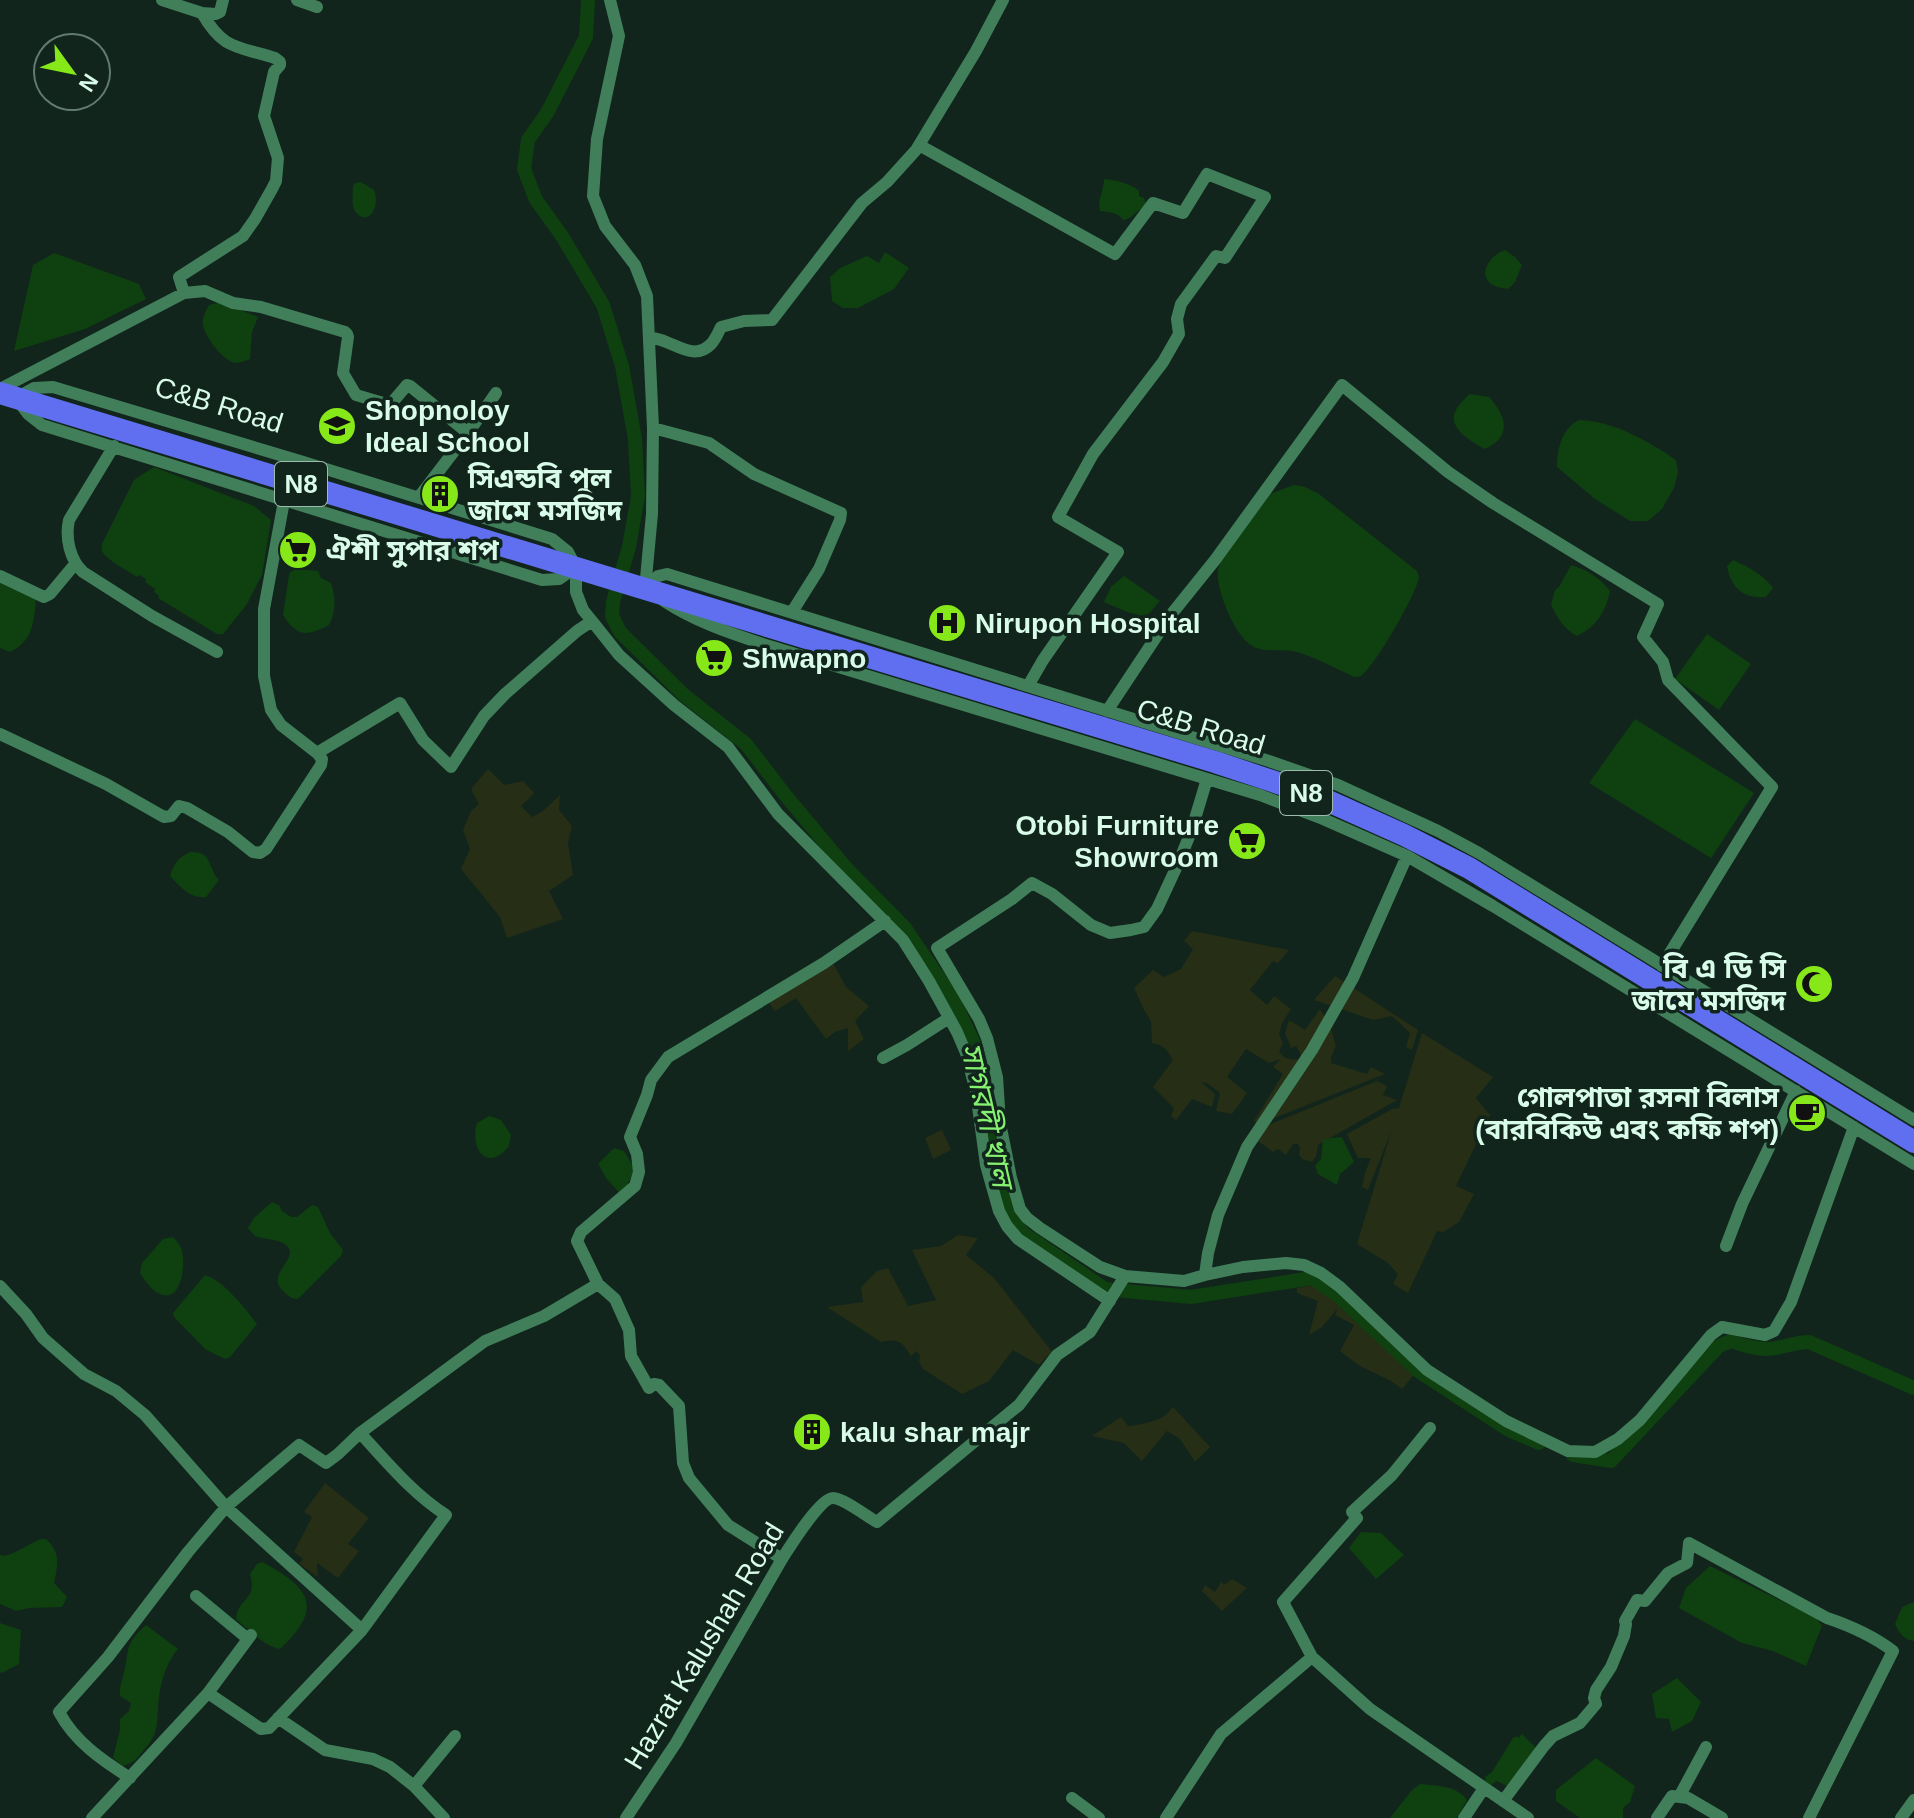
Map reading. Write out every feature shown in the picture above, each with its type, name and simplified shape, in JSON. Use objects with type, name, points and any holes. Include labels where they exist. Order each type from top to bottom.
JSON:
[{"type":"highway","name":"C&B Road","points":[[5,393],[1215,762],[1317,796],[1469,868],[1914,1142]]},
{"type":"street","points":[[162,0],[202,13],[219,14],[223,0]]},
{"type":"street","points":[[297,0],[317,7]]},
{"type":"street","points":[[610,0],[619,36],[597,139],[593,196],[605,226],[635,265],[647,296],[653,428],[652,514],[640,587]]},
{"type":"street","points":[[649,338],[658,338],[694,352],[709,346],[721,327],[744,321],[772,320],[862,203],[887,182],[919,145],[1003,0]]},
{"type":"street","points":[[184,293],[179,277],[247,231],[276,181],[278,158],[264,116],[274,72],[280,62],[231,46],[212,30],[202,13]]},
{"type":"street","points":[[919,145],[1115,254],[1153,203],[1183,213],[1207,174],[1265,197],[1232,250],[1225,258],[1216,256],[1181,304],[1177,319],[1179,334],[1163,362],[1093,454],[1058,517],[1118,552],[1028,686]]},
{"type":"street","points":[[468,433],[410,386],[407,385],[390,405],[356,395],[343,373],[348,337],[345,332],[261,307],[233,303],[205,291],[184,293],[5,393],[42,425],[542,580],[559,579],[576,567]]},
{"type":"street","points":[[1107,711],[1170,616],[1215,560],[1342,385],[1448,472],[1658,604],[1643,637],[1663,662],[1668,680],[1772,787],[1662,966]]},
{"type":"street","name":"C&B Road","points":[[5,393],[53,387],[419,497],[552,539],[568,552],[576,567]]},
{"type":"street","points":[[419,497],[496,393]]},
{"type":"street","points":[[653,428],[709,443],[754,474],[841,513],[819,569],[792,612]]},
{"type":"street","points":[[114,446],[69,520],[67,532],[75,564],[152,616],[217,652]]},
{"type":"street","points":[[0,734],[106,784],[164,817],[171,816],[179,806],[187,808],[228,832],[253,852],[260,853],[266,849],[322,759],[281,725],[271,710],[264,676],[264,609],[284,501]]},
{"type":"street","points":[[0,576],[44,597],[75,564]]},
{"type":"street","points":[[576,567],[576,592],[583,610],[619,655],[674,705],[728,747],[778,814],[903,940],[929,981],[966,1053],[986,1165],[999,1211],[1007,1226],[1018,1239],[1110,1301],[1125,1276]]},
{"type":"street","points":[[640,587],[667,574],[1338,785],[1479,853],[1914,1120]]},
{"type":"street","points":[[640,587],[685,615],[713,627],[1260,795],[1407,856],[1914,1164]]},
{"type":"street","points":[[317,753],[400,703],[423,740],[450,768],[484,716],[505,694],[592,621]]},
{"type":"street","points":[[1207,779],[1182,855],[1157,909],[1144,927],[1110,933],[1091,925],[1052,894],[1032,883],[937,948],[987,1038],[997,1077],[1000,1123],[1020,1209],[1027,1218],[1060,1242],[1100,1267],[1125,1276],[1184,1281],[1265,1265],[1304,1265],[1340,1287],[1427,1370],[1506,1421],[1568,1451],[1595,1452],[1618,1439],[1640,1420],[1711,1335],[1722,1327],[1765,1335],[1774,1331],[1791,1302],[1854,1127]]},
{"type":"street","points":[[1205,1275],[1218,1215],[1247,1147],[1312,1050],[1353,978],[1407,856]]},
{"type":"street","points":[[782,1559],[728,1525],[689,1478],[683,1463],[679,1406],[659,1385],[649,1388],[641,1377],[631,1356],[629,1330],[615,1299],[598,1284],[577,1241],[581,1232],[635,1186],[639,1172],[637,1154],[630,1137],[651,1080],[668,1057],[824,963],[885,921]]},
{"type":"street","points":[[883,1058],[949,1018]]},
{"type":"street","points":[[1726,1246],[1742,1204],[1796,1091]]},
{"type":"street","points":[[130,1778],[95,1755],[76,1737],[59,1712],[108,1657],[226,1507],[299,1445],[326,1463],[360,1433],[485,1341],[544,1316],[598,1284]]},
{"type":"street","points":[[0,1286],[43,1338],[68,1362],[116,1391],[145,1415],[226,1507],[362,1630]]},
{"type":"street","name":"Hazrat Kalushah Road","points":[[626,1818],[676,1743],[782,1559],[826,1500],[841,1500],[877,1522],[1019,1405],[1057,1355],[1090,1332],[1110,1301]]},
{"type":"street","points":[[1430,1428],[1392,1475],[1352,1512],[1357,1518],[1283,1602],[1312,1657],[1370,1709],[1528,1818]]},
{"type":"street","points":[[208,1693],[261,1729],[269,1728],[362,1630],[446,1515],[392,1470],[360,1433]]},
{"type":"street","points":[[1503,1801],[1553,1736],[1580,1723],[1596,1704],[1596,1690],[1611,1667],[1624,1636],[1626,1617],[1637,1600],[1645,1601],[1668,1573],[1687,1563],[1689,1543],[1893,1651],[1809,1818]]},
{"type":"street","points":[[92,1818],[208,1693],[249,1637],[196,1596]]},
{"type":"street","points":[[1166,1818],[1221,1734],[1312,1657]]},
{"type":"street","points":[[278,1718],[325,1750],[373,1759],[390,1767],[414,1786],[444,1818]]},
{"type":"street","points":[[414,1786],[455,1736]]},
{"type":"street","points":[[1679,1797],[1706,1747]]},
{"type":"street","points":[[1464,1818],[1484,1788]]},
{"type":"street","points":[[1657,1818],[1672,1796],[1688,1798],[1722,1818]]},
{"type":"street","points":[[1072,1798],[1099,1818]]},
{"type":"street","points":[[1901,1818],[1914,1800]]},
{"type":"shaded area","points":[[1104,179],[1123,182],[1135,188],[1144,198],[1147,208],[1123,220],[1116,214],[1100,211]]},
{"type":"shaded area","points":[[361,182],[374,190],[376,197],[372,214],[368,217],[360,216],[353,203],[353,186]]},
{"type":"shaded area","points":[[1505,250],[1522,265],[1515,282],[1508,289],[1491,284],[1485,272],[1492,258]]},
{"type":"shaded area","points":[[885,252],[909,268],[894,289],[858,308],[843,308],[832,301],[830,277],[840,268],[867,256],[879,263]]},
{"type":"shaded area","points":[[54,253],[139,284],[146,299],[85,329],[14,351],[33,265]]},
{"type":"shaded area","points":[[221,302],[258,317],[252,332],[250,359],[238,363],[226,359],[207,335],[203,322],[206,312],[209,305]]},
{"type":"shaded area","points":[[1469,394],[1489,397],[1503,418],[1500,438],[1485,449],[1462,434],[1455,423],[1456,410]]},
{"type":"shaded area","points":[[1579,420],[1618,428],[1676,460],[1678,472],[1674,488],[1662,509],[1648,521],[1630,521],[1595,499],[1557,467],[1562,440],[1568,428]]},
{"type":"shaded area","points":[[154,467],[254,506],[271,520],[262,575],[247,604],[223,634],[217,634],[158,598],[155,589],[145,582],[146,579],[118,565],[102,551],[102,544],[134,480]]},
{"type":"shaded area","points":[[1294,485],[1319,494],[1417,571],[1417,584],[1400,619],[1361,676],[1354,677],[1297,652],[1254,647],[1240,635],[1224,602],[1218,580],[1221,560],[1270,494]]},
{"type":"shaded area","points":[[1733,560],[1755,571],[1769,583],[1773,588],[1766,597],[1745,594],[1735,586],[1727,566]]},
{"type":"shaded area","points":[[1571,565],[1593,575],[1610,591],[1599,618],[1577,636],[1561,623],[1551,605],[1555,590]]},
{"type":"shaded area","points":[[296,569],[318,571],[321,578],[331,583],[334,594],[329,625],[309,633],[293,628],[283,615],[289,575]]},
{"type":"shaded area","points":[[1124,576],[1160,601],[1146,617],[1104,602],[1111,587]]},
{"type":"shaded area","points":[[0,581],[36,599],[28,636],[10,652],[0,648]]},
{"type":"shaded area","points":[[1707,634],[1751,664],[1719,710],[1675,679]]},
{"type":"shaded area","points":[[1635,719],[1754,793],[1711,858],[1589,783]]},
{"type":"shaded area","points":[[488,769],[504,785],[523,781],[534,793],[521,806],[532,817],[560,795],[559,810],[572,826],[568,843],[573,875],[549,891],[563,919],[507,938],[500,917],[461,869],[470,849],[463,830],[471,811],[479,804],[471,789]]},
{"type":"shaded area","points":[[190,852],[203,854],[219,880],[206,897],[191,894],[170,876],[177,861]]},
{"type":"shaded area","points":[[1192,931],[1289,950],[1278,963],[1273,961],[1250,990],[1267,1005],[1274,996],[1291,1009],[1279,1034],[1283,1043],[1279,1051],[1283,1056],[1301,1059],[1296,1046],[1291,1048],[1285,1033],[1289,1020],[1305,1030],[1320,1009],[1330,1025],[1336,1046],[1331,1063],[1367,1074],[1371,1067],[1385,1074],[1259,1124],[1254,1121],[1283,1074],[1273,1067],[1281,1059],[1269,1063],[1246,1049],[1227,1077],[1247,1093],[1232,1114],[1216,1111],[1220,1093],[1201,1082],[1215,1094],[1212,1107],[1192,1099],[1176,1120],[1171,1116],[1174,1108],[1153,1087],[1173,1060],[1165,1048],[1152,1043],[1151,1021],[1134,988],[1153,970],[1164,977],[1181,969],[1193,949],[1184,941]]},
{"type":"shaded area","points":[[833,963],[846,987],[869,1006],[855,1021],[864,1039],[848,1051],[848,1028],[826,1039],[796,998],[775,1011],[767,1000]]},
{"type":"shaded area","points":[[1335,976],[1418,1030],[1412,1050],[1406,1047],[1410,1033],[1392,1016],[1373,1020],[1314,1000]]},
{"type":"shaded area","points":[[1422,1033],[1493,1077],[1476,1098],[1490,1115],[1456,1186],[1474,1194],[1459,1222],[1443,1232],[1437,1231],[1408,1293],[1393,1284],[1398,1274],[1388,1263],[1357,1244],[1392,1129],[1368,1190],[1362,1187],[1371,1158],[1358,1158],[1347,1134],[1399,1108]]},
{"type":"shaded area","points":[[1377,1081],[1387,1086],[1383,1095],[1397,1100],[1318,1145],[1312,1162],[1302,1159],[1298,1144],[1293,1144],[1286,1155],[1278,1149],[1273,1152],[1258,1141],[1263,1127]]},
{"type":"shaded area","points":[[489,1116],[501,1120],[511,1135],[509,1146],[499,1156],[491,1158],[478,1150],[475,1139],[477,1123]]},
{"type":"shaded area","points":[[942,1130],[951,1150],[933,1159],[925,1138]]},
{"type":"shaded area","points":[[1342,1137],[1354,1162],[1340,1174],[1337,1185],[1318,1174],[1315,1166],[1321,1159],[1323,1139]]},
{"type":"shaded area","points":[[614,1148],[624,1151],[635,1169],[622,1196],[598,1164]]},
{"type":"shaded area","points":[[272,1202],[291,1217],[297,1217],[312,1205],[318,1207],[330,1233],[343,1250],[341,1256],[298,1299],[288,1295],[278,1284],[289,1255],[286,1245],[255,1236],[248,1228]]},
{"type":"shaded area","points":[[958,1235],[978,1238],[966,1255],[994,1278],[1053,1353],[1039,1365],[1013,1350],[989,1381],[962,1394],[923,1369],[916,1351],[911,1356],[899,1342],[881,1342],[827,1307],[863,1302],[861,1287],[877,1271],[888,1268],[908,1306],[936,1300],[912,1250],[941,1246]]},
{"type":"shaded area","points":[[173,1237],[180,1247],[183,1269],[175,1291],[163,1295],[153,1289],[140,1273],[142,1263],[163,1239]]},
{"type":"shaded area","points":[[205,1275],[226,1289],[257,1324],[225,1359],[205,1349],[173,1313]]},
{"type":"shaded area","points":[[1320,1284],[1344,1300],[1418,1370],[1402,1389],[1340,1351],[1354,1325],[1335,1315],[1338,1308],[1322,1327],[1309,1335],[1318,1301],[1297,1293],[1297,1288]]},
{"type":"shaded area","points":[[1173,1407],[1210,1447],[1195,1462],[1180,1439],[1167,1431],[1142,1461],[1124,1443],[1092,1436],[1121,1417],[1128,1426],[1136,1425],[1163,1417]]},
{"type":"shaded area","points":[[325,1483],[369,1518],[348,1544],[359,1551],[338,1578],[317,1563],[318,1577],[299,1564],[303,1559],[294,1552],[312,1517],[304,1512]]},
{"type":"shaded area","points":[[1361,1532],[1381,1533],[1404,1555],[1376,1579],[1349,1548]]},
{"type":"shaded area","points":[[41,1539],[51,1544],[56,1554],[54,1583],[67,1597],[62,1607],[16,1611],[0,1604],[0,1555],[14,1553]]},
{"type":"shaded area","points":[[262,1562],[292,1581],[306,1600],[303,1622],[280,1649],[262,1641],[236,1619],[240,1606],[250,1594],[250,1574]]},
{"type":"shaded area","points":[[1710,1566],[1814,1615],[1822,1626],[1806,1666],[1773,1651],[1742,1643],[1679,1608],[1686,1588]]},
{"type":"shaded area","points":[[1232,1579],[1247,1588],[1222,1611],[1202,1591],[1205,1585],[1215,1592],[1221,1582],[1224,1585]]},
{"type":"shaded area","points":[[1914,1602],[1914,1641],[1902,1636],[1895,1624],[1902,1607]]},
{"type":"shaded area","points":[[0,1623],[21,1630],[19,1664],[2,1673],[0,1672]]},
{"type":"shaded area","points":[[146,1625],[178,1649],[163,1678],[153,1738],[137,1758],[123,1766],[113,1758],[120,1719],[129,1711],[131,1703],[120,1696],[120,1688],[130,1643]]},
{"type":"shaded area","points":[[1677,1678],[1701,1702],[1692,1721],[1672,1732],[1669,1719],[1656,1718],[1652,1694]]},
{"type":"shaded area","points":[[1522,1734],[1537,1749],[1510,1787],[1496,1781],[1490,1786],[1485,1777],[1492,1772],[1513,1738]]},
{"type":"shaded area","points":[[1596,1758],[1635,1786],[1630,1802],[1623,1808],[1623,1818],[1580,1818],[1556,1801],[1556,1790]]},
{"type":"shaded area","points":[[1420,1784],[1446,1787],[1463,1795],[1467,1800],[1457,1818],[1390,1818]]},
{"type":"waterway","name":"সাগরদী খাল","points":[[588,0],[586,37],[547,113],[528,140],[524,169],[536,200],[562,236],[603,305],[622,366],[635,439],[638,496],[629,547],[613,602],[612,616],[620,632],[684,695],[746,744],[847,869],[905,928],[952,997],[973,1041],[998,1176],[1009,1215],[1023,1233],[1105,1289],[1191,1297],[1312,1278],[1336,1294],[1418,1371],[1507,1429],[1539,1443]]},
{"type":"waterway","name":"সাগরদী খাল","points":[[1573,1455],[1611,1461],[1719,1346],[1731,1341],[1765,1349],[1809,1342],[1914,1388]]},
{"type":"place","name":"Shopnoloy Ideal School","points":[[337,426]]},
{"type":"place","name":"সিএন্ডবি পুল জামে মসজিদ","points":[[440,494]]},
{"type":"place","name":"ঐশী সুপার শপ","points":[[298,550]]},
{"type":"place","name":"Nirupon Hospital","points":[[947,623]]},
{"type":"place","name":"Shwapno","points":[[714,658]]},
{"type":"place","name":"Otobi Furniture Showroom","points":[[1247,841]]},
{"type":"place","name":"বি এ ডি সি জামে মসজিদ","points":[[1814,984]]},
{"type":"place","name":"গোলপাতা রসনা বিলাস (বারবিকিউ এবং কফি শপ)","points":[[1807,1113]]},
{"type":"place","name":"kalu shar majr","points":[[812,1432]]}]
